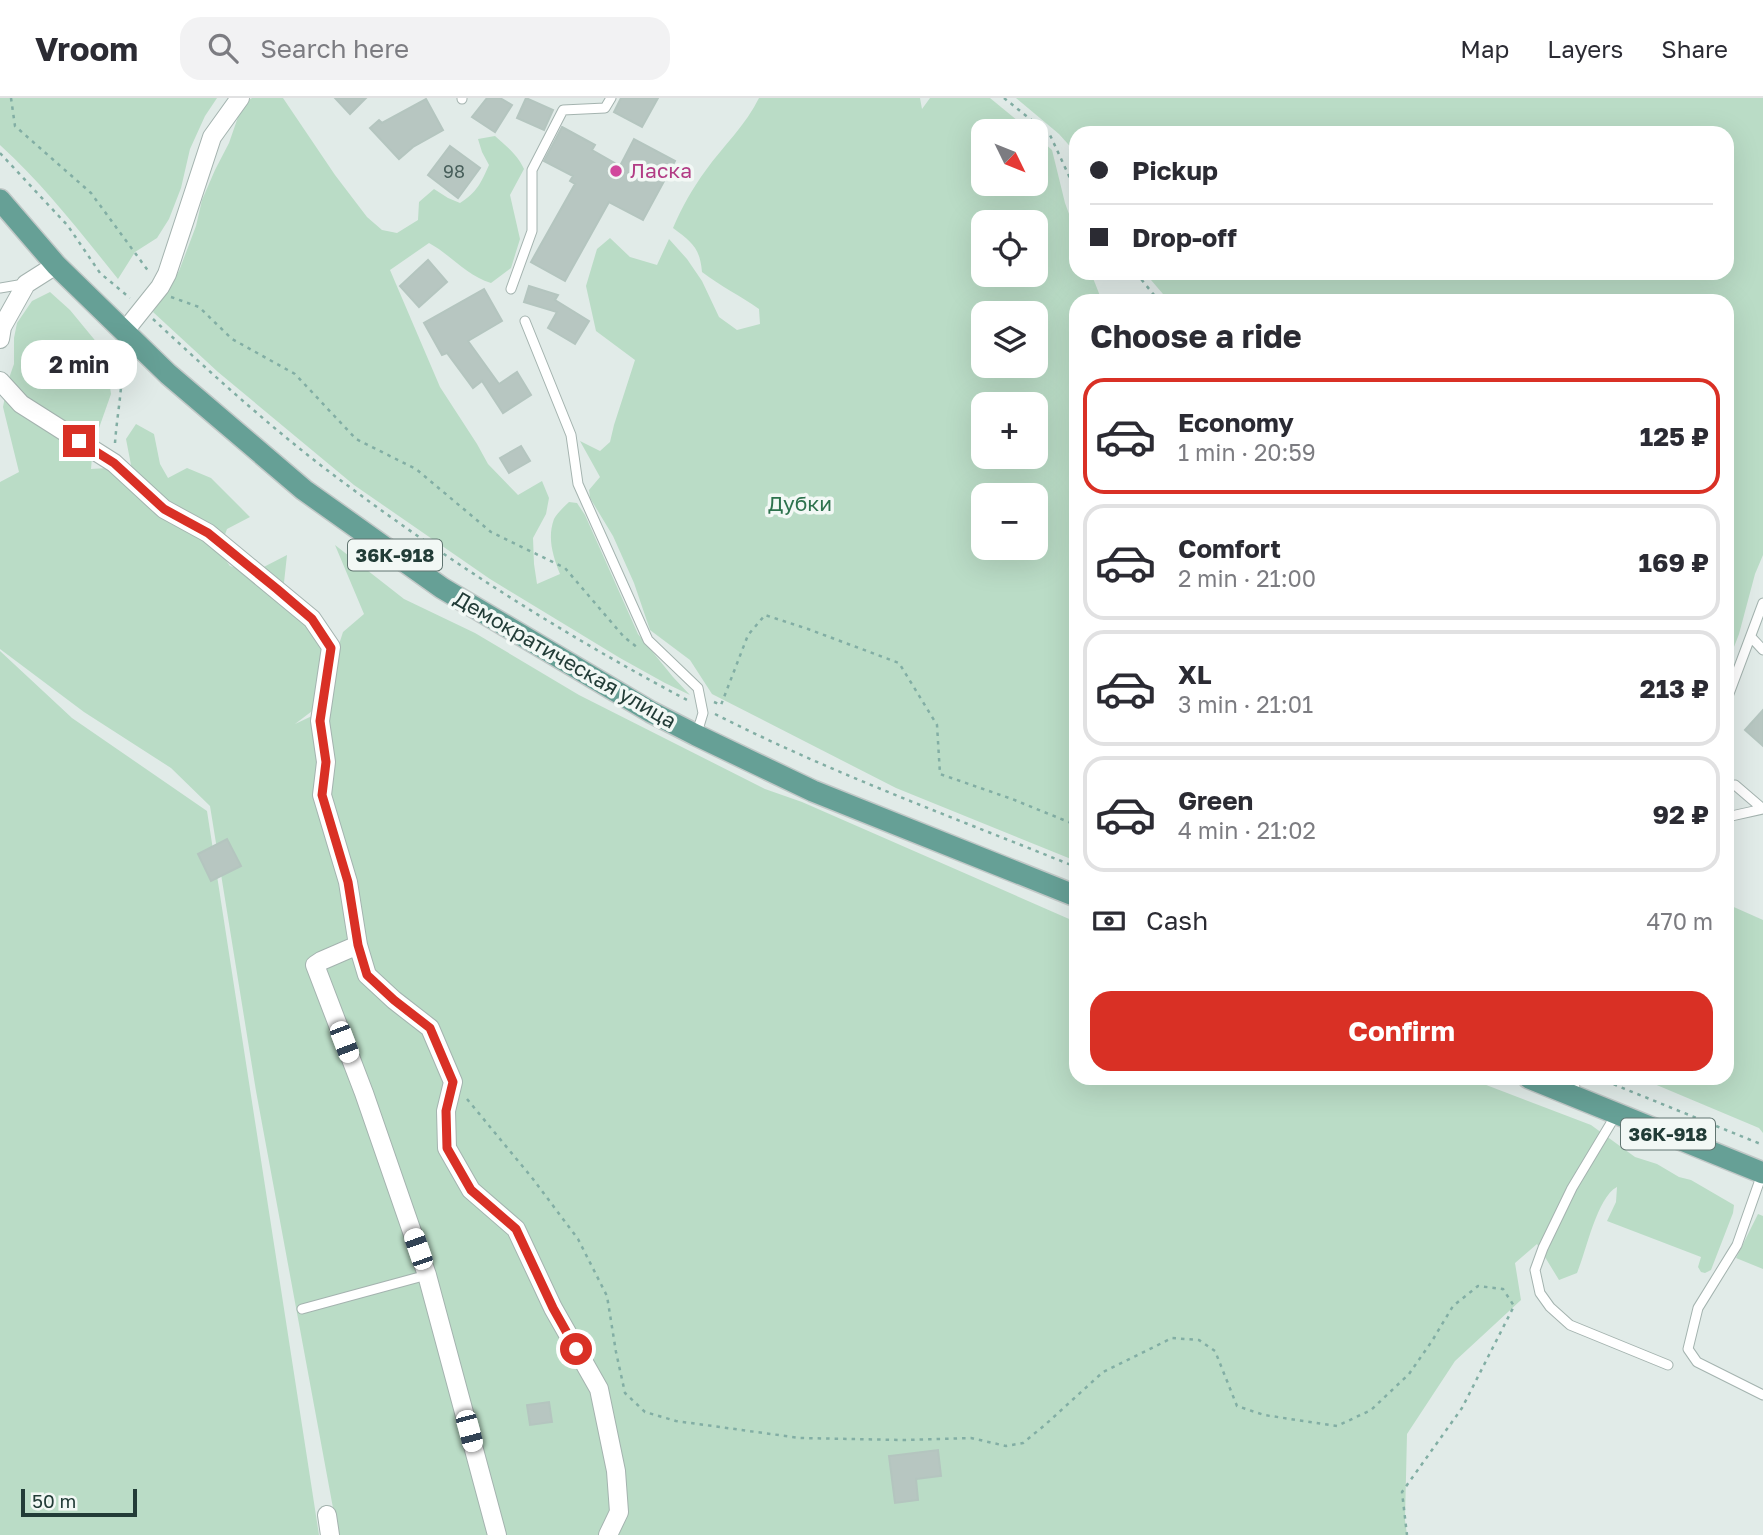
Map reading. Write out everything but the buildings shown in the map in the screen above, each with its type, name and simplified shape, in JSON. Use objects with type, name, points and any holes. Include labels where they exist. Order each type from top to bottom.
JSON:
[{"type":"main road","name":"Демократическая улица","points":[[0,200],[122,339],[168,374],[304,489],[442,588],[652,712],[696,735],[813,791],[1069,893]]},
{"type":"main road","name":"36К-918","points":[[1574,1087],[1617,1113],[1763,1173]]},
{"type":"street","points":[[122,339],[167,274],[212,137],[240,98]]},
{"type":"street","points":[[0,339],[2,327],[26,284],[56,265]]},
{"type":"street","points":[[0,381],[21,404],[114,463],[164,509],[208,533],[312,619],[331,648],[320,721],[326,762],[322,795],[348,882],[358,945],[367,975],[430,1028],[453,1082],[446,1111],[447,1148],[471,1190],[516,1229],[553,1308],[599,1389],[616,1471],[619,1512],[608,1535]]},
{"type":"street","points":[[358,945],[315,965],[364,1094],[427,1275],[497,1535]]},
{"type":"street","points":[[327,1515],[330,1535]]},
{"type":"lane","points":[[511,289],[532,231],[531,170],[563,110],[605,108],[611,98]]},
{"type":"lane","points":[[0,288],[26,284]]},
{"type":"lane","points":[[525,321],[571,435],[578,484],[648,640],[698,688],[703,713],[696,735]]},
{"type":"lane","points":[[1734,681],[1763,603]]},
{"type":"lane","points":[[1751,637],[1763,650]]},
{"type":"lane","points":[[1735,785],[1763,809]]},
{"type":"lane","points":[[1734,815],[1763,809]]},
{"type":"lane","points":[[1617,1113],[1573,1188],[1535,1270],[1540,1293],[1550,1307],[1570,1325],[1668,1365]]},
{"type":"lane","points":[[1763,1173],[1737,1245],[1698,1308],[1688,1349],[1697,1362],[1763,1395]]},
{"type":"lane","points":[[302,1309],[427,1275]]},
{"type":"path","points":[[11,98],[15,126],[91,193],[166,296],[199,307],[232,339],[295,374],[356,439],[416,468],[491,532],[565,568],[624,637],[645,653]]},
{"type":"path","points":[[1004,98],[1050,135],[1069,176]]},
{"type":"path","points":[[0,153],[68,226],[100,273],[232,392],[349,487],[479,578],[614,661],[702,708],[881,789],[1069,864]]},
{"type":"path","points":[[1142,280],[1153,294]]},
{"type":"path","points":[[114,463],[123,373],[122,339]]},
{"type":"path","points":[[699,695],[721,705],[748,635],[765,615],[808,628],[899,663],[937,725],[940,774],[1069,822]]},
{"type":"path","points":[[453,1082],[533,1179],[578,1239],[607,1296],[625,1393],[645,1412],[676,1421],[800,1438],[971,1438],[1006,1446],[1023,1443],[1103,1373],[1172,1338],[1199,1340],[1215,1351],[1237,1406],[1264,1415],[1337,1426],[1371,1410],[1409,1374],[1453,1306],[1478,1286],[1503,1289],[1514,1306],[1462,1408],[1402,1492],[1407,1535]]},
{"type":"path","points":[[1615,1085],[1763,1145]]},
{"type":"green space","points":[[0,98],[217,98],[205,116],[190,149],[181,188],[169,219],[157,238],[135,252],[118,279],[47,193],[0,145]]},
{"type":"green space","points":[[252,98],[283,98],[335,175],[367,217],[382,230],[397,233],[418,220],[419,202],[434,189],[460,203],[471,195],[489,165],[478,139],[495,136],[518,159],[524,169],[510,195],[520,239],[511,268],[491,283],[474,275],[429,243],[390,270],[440,387],[488,464],[518,495],[542,481],[549,498],[546,514],[533,538],[537,584],[560,574],[552,547],[552,526],[555,517],[569,502],[577,503],[585,515],[638,634],[690,695],[620,658],[490,579],[354,485],[218,372],[153,312],[179,271],[196,226],[202,200],[238,117]]},
{"type":"green space","name":"Дубки","points":[[759,98],[920,98],[922,109],[930,98],[990,98],[1015,119],[971,119],[971,196],[1048,196],[1048,146],[1052,150],[1069,214],[1069,280],[1094,280],[1099,294],[1069,294],[1069,858],[896,788],[712,694],[690,660],[650,630],[634,583],[613,536],[590,498],[589,490],[600,477],[580,441],[600,451],[610,442],[635,360],[596,331],[586,286],[597,249],[610,238],[630,257],[657,265],[669,239],[702,281],[719,317],[737,330],[760,324],[759,309],[702,272],[694,246],[673,228],[696,184]]},
{"type":"green space","points":[[1016,98],[1763,98],[1763,555],[1734,647],[1734,294],[1163,294],[1151,280],[1734,280],[1734,126],[1069,126],[1069,145],[1048,125],[1048,119],[1041,119]]},
{"type":"green space","points":[[50,292],[70,310],[98,344],[108,372],[111,394],[93,445],[91,469],[107,468],[137,496],[126,439],[136,424],[154,434],[160,464],[168,478],[187,468],[211,478],[250,517],[227,529],[219,551],[230,566],[252,573],[287,555],[282,601],[318,627],[326,663],[320,705],[295,724],[312,716],[320,758],[331,669],[343,632],[364,614],[335,545],[404,599],[475,633],[579,695],[765,789],[802,802],[1069,919],[1069,1085],[1486,1085],[1591,1125],[1635,1157],[1691,1180],[1734,1205],[1711,1270],[1701,1272],[1698,1267],[1701,1257],[1607,1221],[1616,1202],[1617,1187],[1610,1193],[1598,1213],[1577,1273],[1559,1280],[1537,1244],[1515,1263],[1521,1300],[1455,1361],[1407,1434],[1407,1535],[338,1535],[256,1091],[210,806],[171,768],[84,712],[0,649],[0,482],[19,472],[3,407],[14,364],[17,323],[32,301]]},
{"type":"green space","points":[[0,651],[72,718],[207,811],[319,1535],[0,1535]]},
{"type":"green space","points":[[1734,907],[1763,920],[1763,1133],[1759,1128],[1657,1085],[1734,1085]]},
{"type":"green space","points":[[1758,1214],[1763,1216],[1763,1269],[1736,1258]]},
{"type":"place","name":"Ласка","points":[[616,171]]},
{"type":"route","points":[[79,441],[114,463],[164,509],[208,533],[277,589],[312,619],[331,648],[320,721],[326,762],[322,795],[348,882],[358,945],[367,975],[430,1028],[453,1082],[446,1111],[447,1148],[471,1190],[516,1229],[553,1308],[576,1349]]}]
